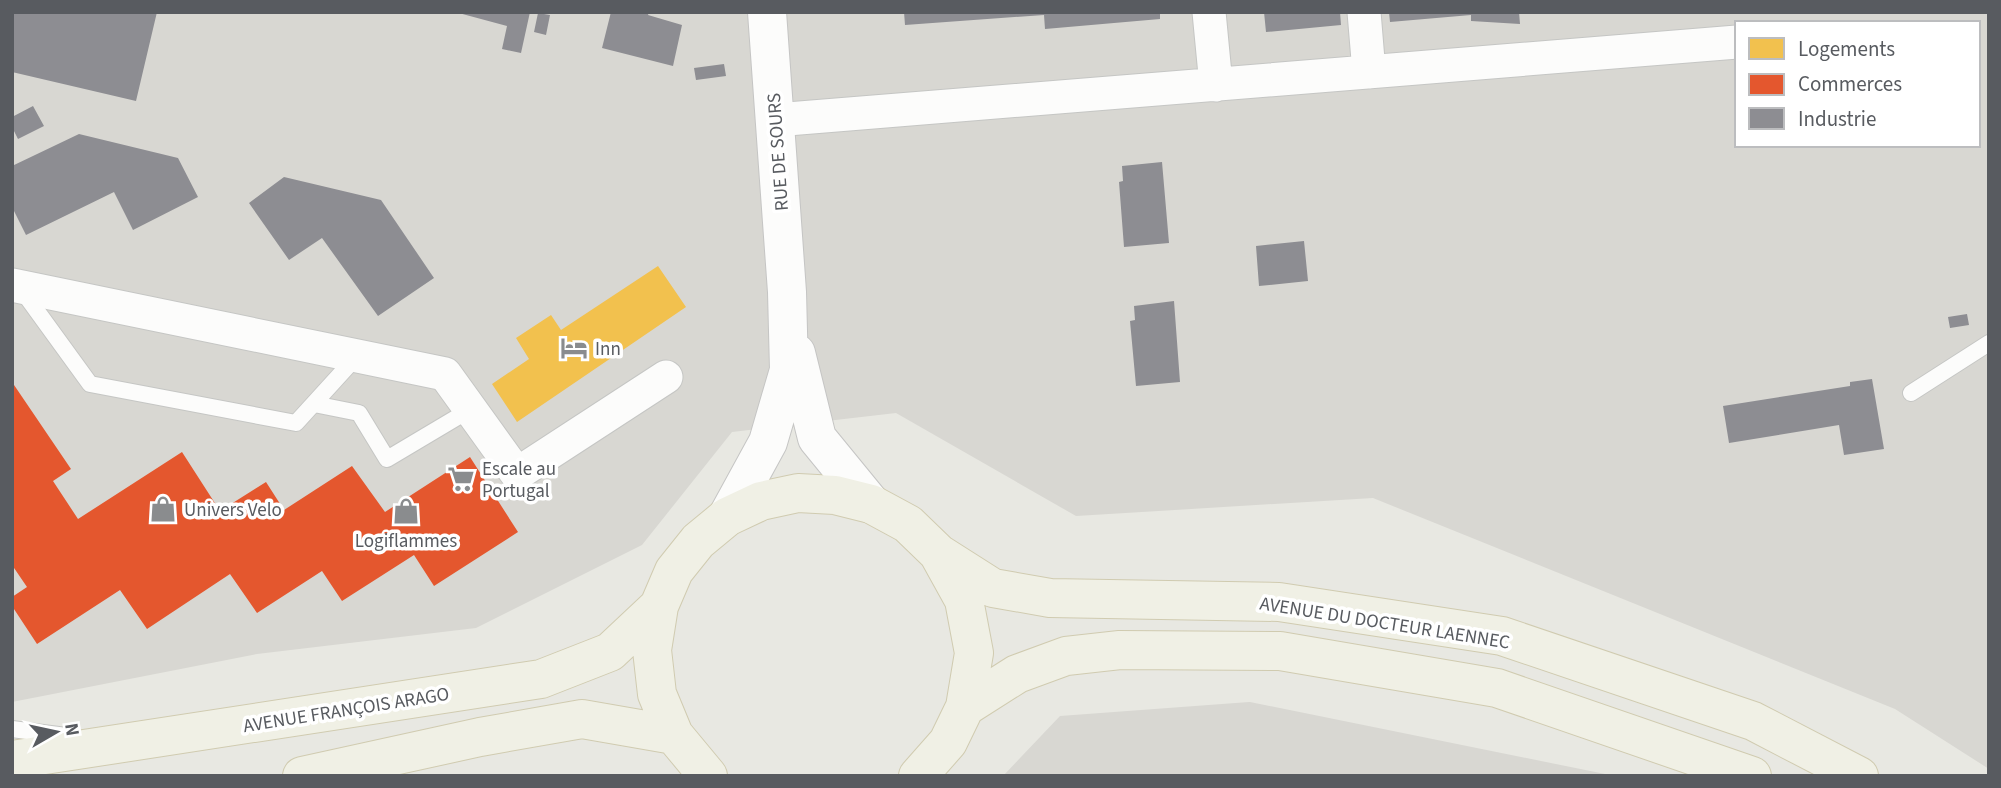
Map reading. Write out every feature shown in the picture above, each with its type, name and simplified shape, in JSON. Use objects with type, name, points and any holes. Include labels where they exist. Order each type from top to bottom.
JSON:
[{"type":"main road","name":"RUE DE SOURS","points":[[767,12],[787,292]]},
{"type":"main road","points":[[787,292],[796,359],[817,438],[871,504]]},
{"type":"main road","points":[[727,517],[768,442],[789,370],[787,292]]},
{"type":"main road","points":[[708,776],[674,735],[657,694],[652,650],[659,606],[674,571],[698,541],[727,517],[761,501],[797,493],[835,495],[871,504],[908,524],[938,553],[964,600],[974,653],[965,707],[948,742],[918,776]]},
{"type":"main road","name":"AVENUE DU DOCTEUR LAENNEC","points":[[938,553],[993,588],[1050,598],[1279,602],[1502,636],[1753,721],[1859,776]]},
{"type":"main road","name":"AVENUE FRANÇOIS ARAGO","points":[[12,760],[541,679],[610,652],[659,606]]},
{"type":"main road","points":[[965,707],[1017,674],[1066,656],[1120,650],[1280,651],[1497,688],[1752,776]]},
{"type":"main road","points":[[302,776],[480,737],[582,719],[674,735]]},
{"type":"street","points":[[1209,12],[1216,85]]},
{"type":"street","points":[[1364,12],[1369,72]]},
{"type":"street","points":[[775,120],[1735,42]]},
{"type":"street","points":[[16,286],[445,374],[517,474],[666,377]]},
{"type":"lane","points":[[16,286],[90,384],[296,423],[357,356]]},
{"type":"lane","points":[[1911,393],[1989,343]]},
{"type":"lane","points":[[314,404],[359,413],[387,459],[471,409]]},
{"type":"lane","points":[[12,729],[121,743]]},
{"type":"shaded area","points":[[12,12],[1989,12],[1989,769],[1895,709],[1373,498],[1076,516],[896,413],[732,432],[642,545],[476,628],[257,654],[12,702]]},
{"type":"shaded area","points":[[1249,702],[1615,776],[1003,776],[1060,716]]},
{"type":"building: Logements","name":"Inn","points":[[658,266],[686,307],[517,422],[492,384],[529,359],[516,338],[551,315],[561,330]]},
{"type":"building: Commerces","points":[[12,382],[71,469],[53,481],[78,519],[182,452],[220,511],[266,482],[284,510],[352,466],[385,512],[470,457],[518,532],[434,586],[414,555],[342,601],[322,571],[257,613],[230,574],[147,629],[120,590],[37,644],[12,606],[12,597],[27,587],[12,565]]},
{"type":"building: Industrie","points":[[12,12],[157,12],[136,101],[12,72]]},
{"type":"building: Industrie","points":[[455,12],[530,12],[521,53],[502,49],[507,26]]},
{"type":"building: Industrie","points":[[611,12],[649,12],[648,15],[682,25],[673,66],[602,48]]},
{"type":"building: Industrie","points":[[904,12],[1160,12],[1160,19],[1045,29],[1044,15],[905,25]]},
{"type":"building: Industrie","points":[[1264,12],[1340,12],[1341,25],[1266,32]]},
{"type":"building: Industrie","points":[[1389,12],[1519,12],[1520,24],[1471,21],[1471,15],[1390,22]]},
{"type":"building: Industrie","points":[[538,13],[550,15],[546,35],[534,32]]},
{"type":"building: Industrie","points":[[724,64],[726,76],[696,80],[694,68]]},
{"type":"building: Industrie","points":[[33,106],[44,126],[18,139],[12,127],[12,117]]},
{"type":"building: Industrie","points":[[79,134],[178,158],[198,197],[133,230],[114,192],[26,235],[12,207],[12,166]]},
{"type":"building: Industrie","points":[[1162,162],[1169,243],[1124,247],[1119,182],[1123,181],[1122,166]]},
{"type":"building: Industrie","points":[[284,177],[381,200],[434,278],[378,316],[322,238],[289,260],[249,203]]},
{"type":"building: Industrie","points":[[1304,241],[1308,281],[1259,286],[1256,246]]},
{"type":"building: Industrie","points":[[1174,301],[1180,382],[1136,386],[1130,321],[1135,320],[1134,306]]},
{"type":"building: Industrie","points":[[1967,314],[1969,325],[1950,328],[1948,317]]},
{"type":"building: Industrie","points":[[1872,379],[1884,449],[1844,455],[1839,425],[1729,443],[1723,406],[1850,386],[1850,382]]},
{"type":"place","name":"Inn","points":[[574,348]]},
{"type":"place","name":"Escale au Portugal","points":[[461,479]]},
{"type":"place","name":"Univers Velo","points":[[163,509]]},
{"type":"place","name":"Logiflammes","points":[[406,511]]}]
